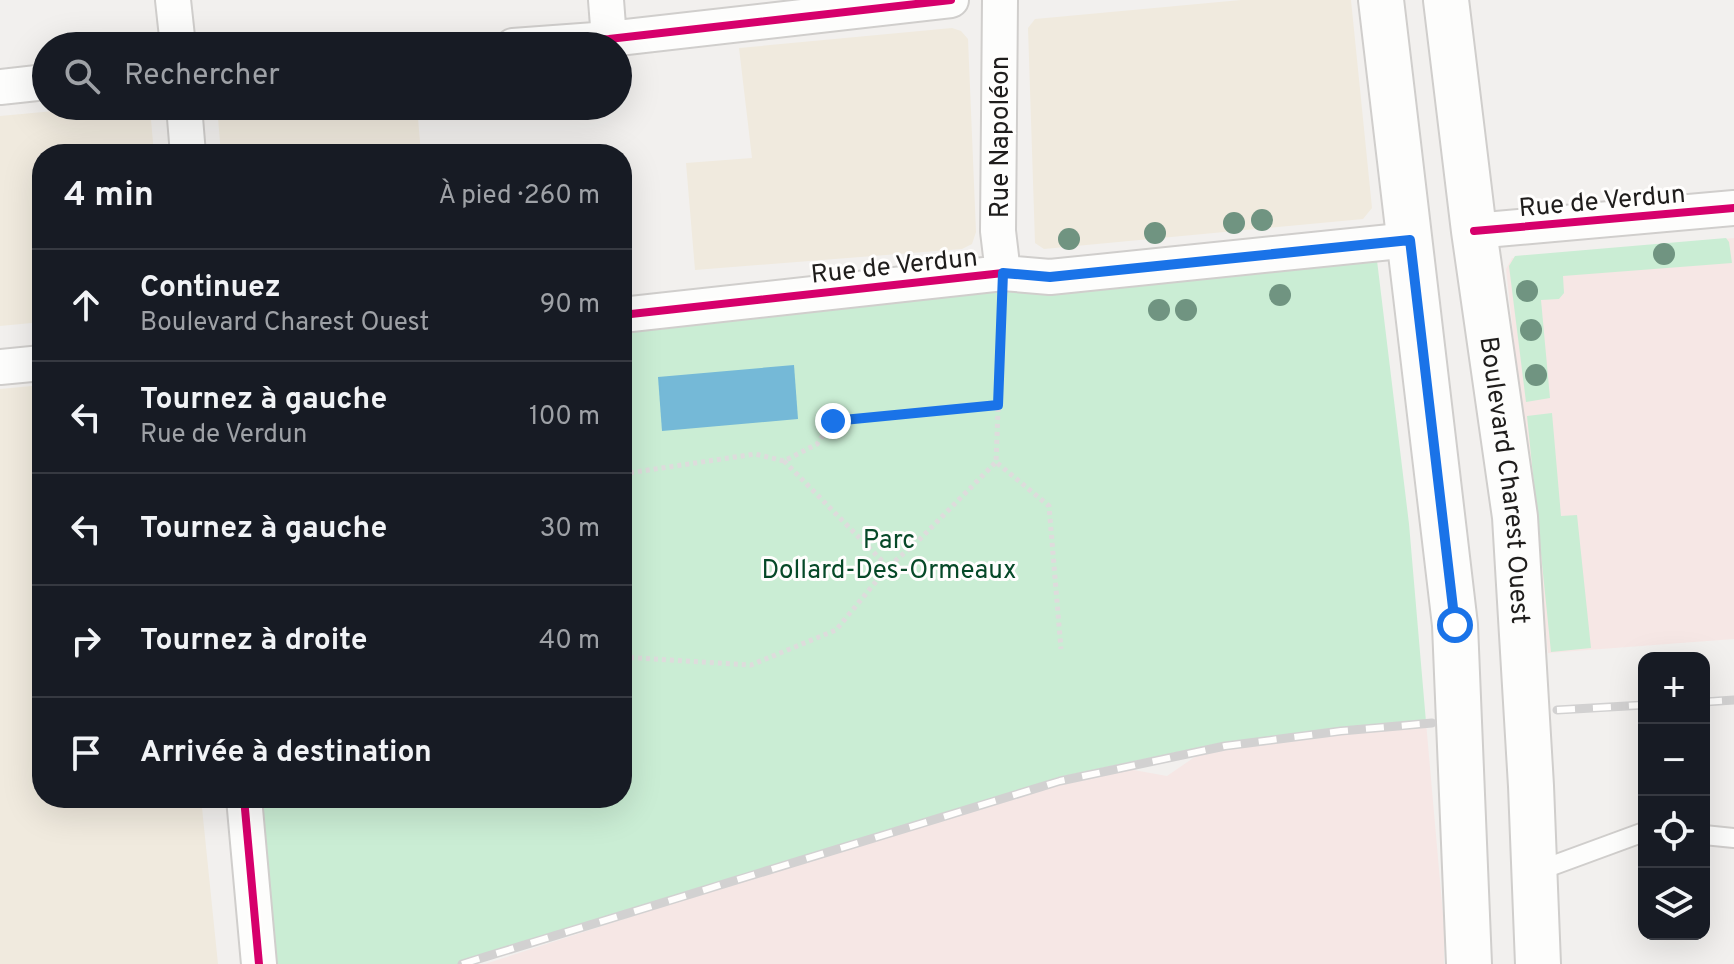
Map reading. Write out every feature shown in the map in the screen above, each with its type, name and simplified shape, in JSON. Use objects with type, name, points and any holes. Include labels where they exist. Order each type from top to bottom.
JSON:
[{"type":"main road","points":[[1381,0],[1455,625],[1469,964]]},
{"type":"main road","name":"Boulevard Charest Ouest","points":[[1446,0],[1474,231],[1515,517],[1538,964]]},
{"type":"street","points":[[173,0],[176,32]]},
{"type":"street","points":[[606,0],[608,32]]},
{"type":"street","points":[[632,36],[951,0]]},
{"type":"street","name":"Rue Napoléon","points":[[1000,0],[998,231],[1003,273]]},
{"type":"street","points":[[0,87],[32,84]]},
{"type":"street","points":[[185,120],[187,144]]},
{"type":"street","name":"Rue de Verdun","points":[[1474,231],[1734,208]]},
{"type":"street","name":"Rue de Verdun","points":[[632,314],[1003,273],[1050,277],[1410,240]]},
{"type":"street","points":[[0,367],[32,364]]},
{"type":"street","points":[[245,808],[259,964]]},
{"type":"lane","points":[[1535,872],[1638,834]]},
{"type":"lane","points":[[1710,836],[1734,838]]},
{"type":"path","points":[[632,658],[751,665],[836,630],[888,567],[996,462],[1003,273]]},
{"type":"path","points":[[784,461],[817,444],[833,421],[998,405]]},
{"type":"path","points":[[632,472],[755,454],[784,461],[888,567]]},
{"type":"path","points":[[996,462],[1049,506],[1061,649]]},
{"type":"shaded area","points":[[1241,0],[1351,0],[1372,208],[1363,219],[1044,249],[1035,243],[1028,28],[1035,19]]},
{"type":"shaded area","points":[[952,28],[961,31],[968,39],[976,232],[972,244],[962,249],[695,270],[686,163],[752,158],[739,48]]},
{"type":"shaded area","points":[[32,113],[32,120],[151,120],[153,144],[32,144],[32,323],[0,326],[0,116]]},
{"type":"shaded area","points":[[218,120],[418,120],[420,144],[220,144]]},
{"type":"shaded area","points":[[1734,238],[1734,639],[1548,653],[1506,269],[1512,258]]},
{"type":"shaded area","points":[[32,386],[32,808],[202,808],[218,964],[0,964],[0,389]]},
{"type":"shaded area","points":[[1426,722],[1444,926],[1444,964],[485,964],[987,801],[1018,780],[1060,781],[1117,767],[1167,776],[1215,743]]},
{"type":"green space","points":[[1726,238],[1732,263],[1563,276],[1564,293],[1559,299],[1541,300],[1550,398],[1526,402],[1509,266],[1515,256]]},
{"type":"green space","name":"Parc Dollard-Des-Ormeaux","points":[[1375,244],[1409,524],[1426,722],[1215,744],[1059,777],[988,802],[459,964],[259,964],[245,808],[632,808],[632,314]]},
{"type":"green space","points":[[1552,413],[1561,516],[1577,515],[1591,648],[1551,652],[1527,416]]},
{"type":"water","points":[[794,365],[798,419],[662,431],[658,377]]},
{"type":"railway","points":[[1710,702],[1734,700]]},
{"type":"railway","points":[[1557,710],[1638,705]]},
{"type":"railway","points":[[462,964],[1060,781],[1225,746],[1432,723]]},
{"type":"cycle path","points":[[632,36],[951,0]]},
{"type":"cycle path","points":[[1474,231],[1734,208]]},
{"type":"cycle path","points":[[632,314],[1003,273],[1050,277],[1410,240]]},
{"type":"cycle path","points":[[245,808],[259,964]]},
{"type":"route","points":[[833,421],[998,405],[1003,273],[1050,277],[1410,240],[1455,625]]}]
